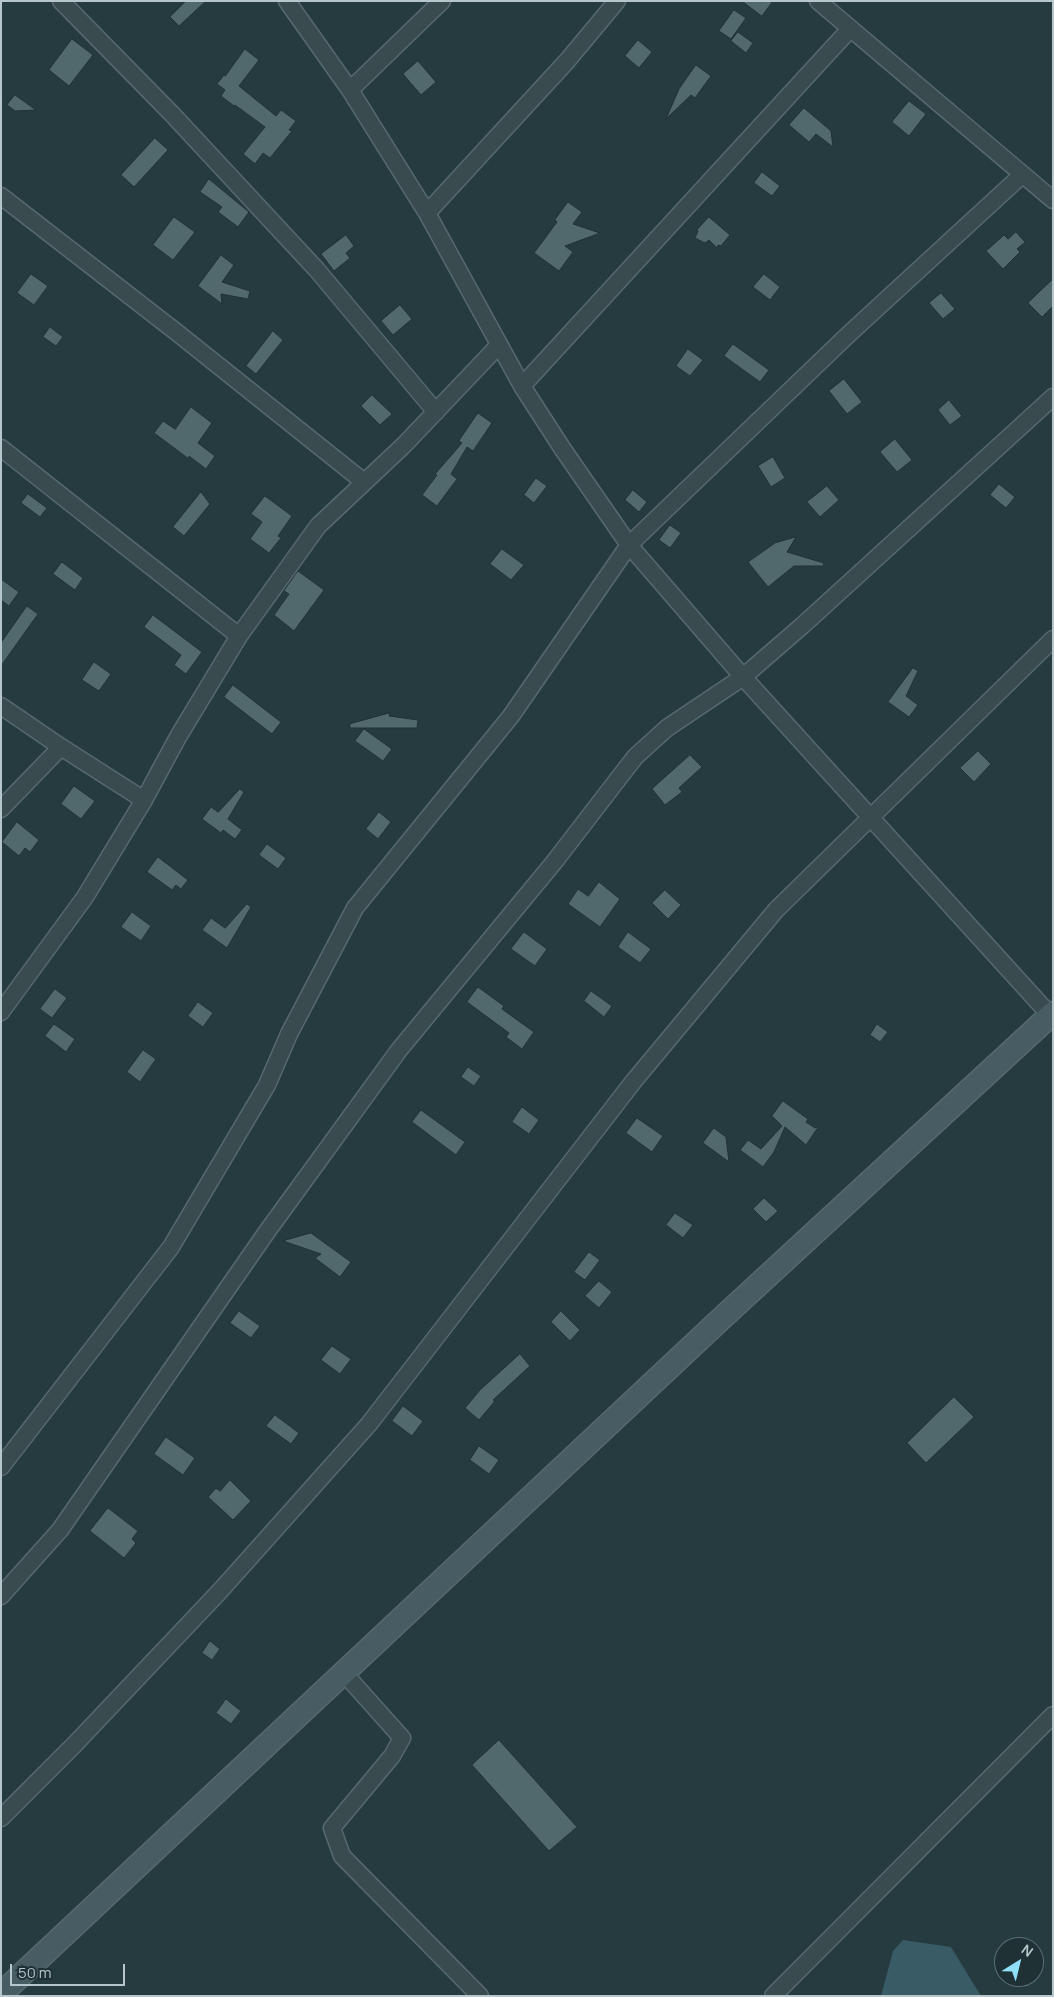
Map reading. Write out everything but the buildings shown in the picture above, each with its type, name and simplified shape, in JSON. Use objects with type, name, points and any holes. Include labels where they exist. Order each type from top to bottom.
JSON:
[{"type":"main road","points":[[1,1994],[714,1324],[1052,1014]]},
{"type":"street","points":[[61,1],[172,114],[317,270],[436,412]]},
{"type":"street","points":[[287,1],[350,90],[427,213],[522,386],[628,545],[743,678],[1052,1014]]},
{"type":"street","points":[[350,90],[442,1]]},
{"type":"street","points":[[427,213],[567,61],[617,1]]},
{"type":"street","points":[[818,1],[1053,200]]},
{"type":"street","points":[[522,386],[850,29]]},
{"type":"street","points":[[1,1467],[170,1247],[267,1085],[289,1034],[355,908],[512,716],[628,545],[850,333],[1022,175]]},
{"type":"street","points":[[1,196],[175,331],[364,482]]},
{"type":"street","points":[[1,1012],[85,897],[144,800],[178,737],[239,636],[318,526],[436,412],[499,345]]},
{"type":"street","points":[[1,1596],[60,1530],[266,1233],[399,1050],[555,861],[635,757],[667,728],[743,678],[804,625],[1053,397]]},
{"type":"street","points":[[1,448],[239,636]]},
{"type":"street","points":[[1,1818],[74,1745],[220,1591],[369,1424],[633,1082],[776,910],[1053,639]]},
{"type":"street","points":[[1,706],[144,800]]},
{"type":"street","points":[[1,809],[61,747]]},
{"type":"street","points":[[344,1673],[402,1738],[392,1756],[332,1828],[342,1856],[480,1996]]},
{"type":"street","points":[[773,1996],[1053,1715]]},
{"type":"water","points":[[903,1940],[951,1947],[981,1996],[881,1996],[893,1951]]}]
